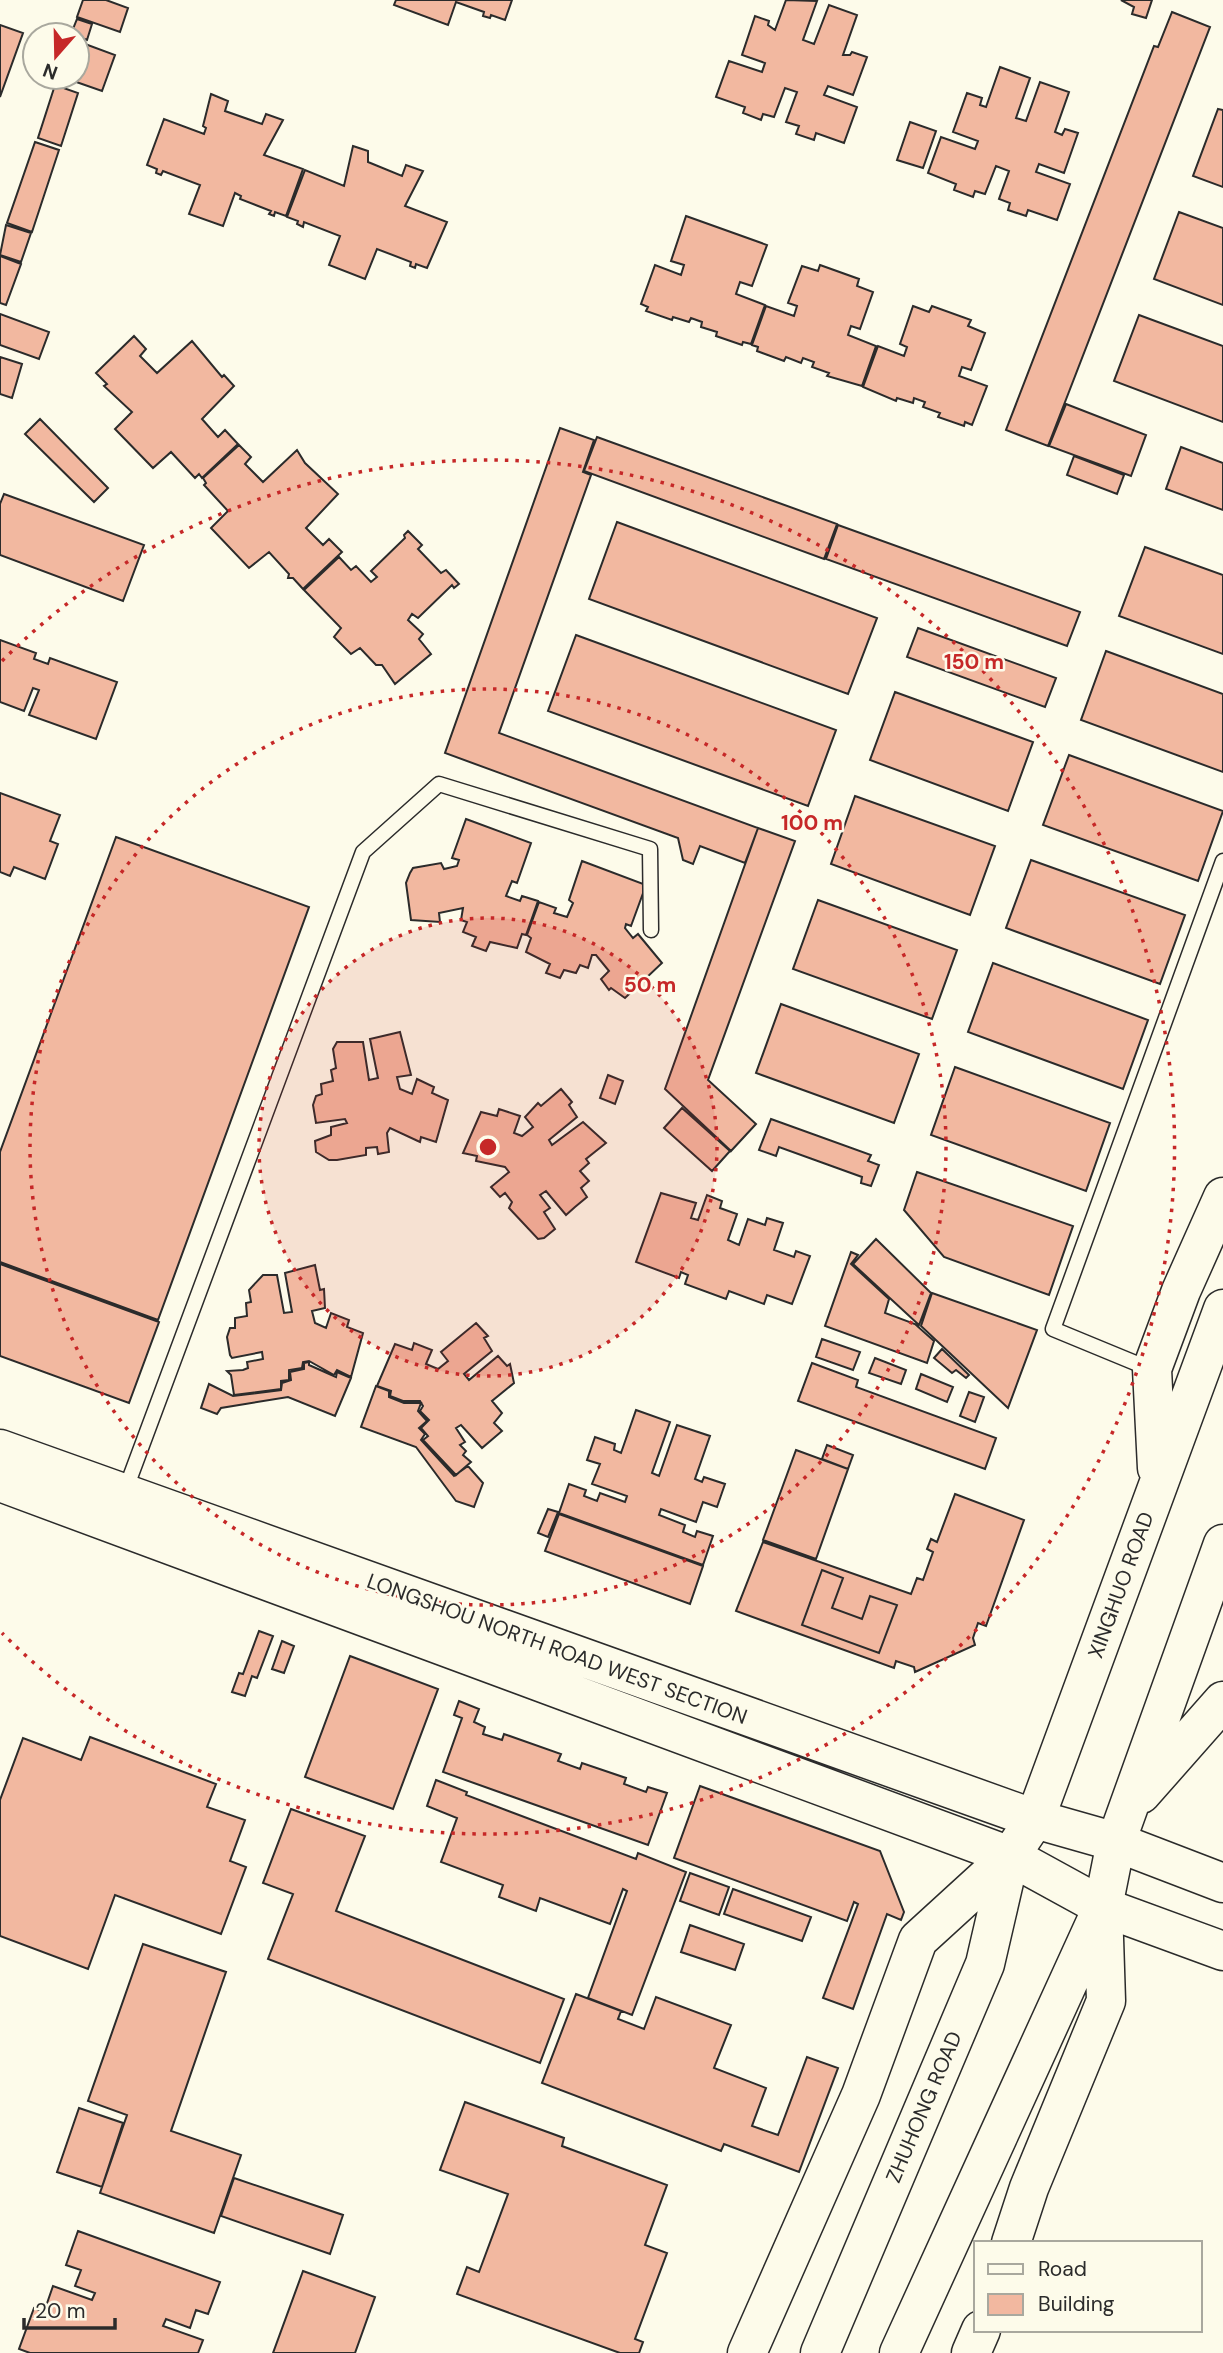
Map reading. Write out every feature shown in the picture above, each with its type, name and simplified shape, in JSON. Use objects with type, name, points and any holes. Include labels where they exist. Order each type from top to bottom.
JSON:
[{"type":"main road","points":[[1158,1484],[1152,1369],[1181,1291],[1223,1197]]},
{"type":"main road","name":"XINGHUO ROAD","points":[[1010,1856],[1035,1819],[1223,1309]]},
{"type":"main road","name":"LONGSHOU NORTH ROAD WEST SECTION","points":[[0,1449],[119,1508],[1010,1856],[1103,1907],[1223,1951]]},
{"type":"main road","name":"LONGSHOU NORTH ROAD WEST SECTION","points":[[0,1482],[119,1508],[1035,1819],[1122,1825],[1223,1882]]},
{"type":"main road","points":[[899,2353],[1103,1907],[1122,1825],[1223,1544]]},
{"type":"main road","points":[[1122,1825],[1223,1701]]},
{"type":"main road","points":[[747,2353],[861,2095],[918,1940],[1010,1856]]},
{"type":"main road","name":"ZHUHONG ROAD","points":[[820,2353],[985,1964],[1010,1856]]},
{"type":"main road","points":[[1013,2241],[1029,2188],[1106,2001],[1103,1907]]},
{"type":"main road","points":[[971,2353],[980,2332]]},
{"type":"lane","points":[[119,1508],[363,852],[439,784],[650,849],[651,930]]},
{"type":"lane","points":[[1152,1369],[1053,1329],[1223,861]]},
{"type":"building","points":[[83,0],[106,0],[128,8],[120,32],[77,17]]},
{"type":"building","points":[[396,0],[512,0],[505,20],[491,15],[490,18],[483,16],[484,12],[456,2],[448,25],[394,5]]},
{"type":"building","points":[[786,0],[817,1],[803,40],[814,44],[829,5],[857,15],[843,55],[850,55],[852,52],[867,57],[853,95],[828,86],[824,95],[857,107],[844,143],[816,133],[814,140],[796,134],[799,126],[786,122],[797,92],[785,88],[774,117],[763,114],[761,120],[743,113],[745,107],[716,97],[729,61],[762,72],[765,63],[742,55],[755,16],[769,21],[768,25],[775,30]]},
{"type":"building","points":[[1121,0],[1152,0],[1146,18],[1132,14],[1134,7]]},
{"type":"building","points":[[1172,12],[1210,27],[1048,446],[1006,430],[1154,46],[1158,47]]},
{"type":"building","points":[[0,25],[21,32],[21,39],[0,97]]},
{"type":"building","points":[[91,46],[115,55],[102,91],[91,87]]},
{"type":"building","points":[[1000,67],[1030,78],[1016,118],[1026,121],[1040,82],[1069,92],[1055,132],[1062,135],[1065,129],[1078,133],[1064,173],[1039,164],[1036,172],[1070,184],[1057,220],[1028,210],[1026,216],[1008,210],[1010,203],[999,199],[1009,171],[996,166],[985,194],[975,191],[973,197],[954,190],[956,184],[928,173],[941,137],[975,149],[978,141],[953,132],[967,93],[982,98],[980,105],[986,107]]},
{"type":"building","points":[[53,91],[78,93],[61,146],[38,138]]},
{"type":"building","points":[[211,94],[228,101],[225,111],[262,124],[266,114],[283,120],[264,155],[303,169],[286,216],[275,212],[274,216],[269,214],[271,211],[240,199],[241,196],[235,193],[223,226],[189,214],[200,185],[163,171],[161,175],[156,173],[157,169],[147,165],[164,119],[204,134],[206,128],[203,126]]},
{"type":"building","points":[[1218,109],[1223,110],[1223,187],[1193,176]]},
{"type":"building","points":[[910,122],[936,131],[923,168],[897,160]]},
{"type":"building","points":[[35,142],[59,150],[32,232],[7,223]]},
{"type":"building","points":[[353,146],[368,151],[368,162],[402,176],[406,165],[423,171],[405,206],[447,222],[427,268],[416,264],[415,268],[410,266],[411,262],[377,249],[365,279],[329,265],[340,236],[304,222],[303,227],[297,224],[298,221],[287,217],[305,170],[344,186]]},
{"type":"building","points":[[1179,212],[1223,228],[1223,305],[1154,279]]},
{"type":"building","points":[[686,216],[767,245],[752,286],[740,282],[736,294],[765,305],[751,344],[743,342],[742,345],[716,336],[717,332],[701,327],[702,322],[691,318],[689,322],[673,317],[672,320],[646,311],[648,307],[641,304],[655,265],[681,275],[684,265],[671,261]]},
{"type":"building","points":[[6,225],[31,233],[21,262],[0,255]]},
{"type":"building","points":[[0,256],[21,264],[6,305],[0,303]]},
{"type":"building","points":[[820,265],[859,279],[857,286],[873,292],[860,329],[851,326],[848,335],[876,346],[862,386],[827,376],[829,373],[812,367],[814,362],[803,358],[801,363],[786,357],[784,361],[757,351],[758,347],[752,345],[766,306],[794,316],[797,306],[788,303],[802,266],[818,271]]},
{"type":"building","points":[[913,306],[929,312],[932,306],[971,320],[968,326],[985,333],[971,370],[962,367],[959,376],[987,386],[972,425],[965,422],[964,426],[938,417],[940,413],[923,407],[925,402],[914,398],[913,403],[897,398],[896,401],[863,387],[878,346],[904,356],[907,347],[900,344]]},
{"type":"building","points":[[0,314],[49,332],[39,359],[0,345]]},
{"type":"building","points":[[1139,315],[1223,346],[1223,422],[1114,381]]},
{"type":"building","points":[[134,336],[146,349],[140,356],[157,373],[192,341],[222,377],[224,375],[234,386],[202,419],[218,437],[225,430],[238,444],[202,478],[199,474],[195,478],[171,452],[153,468],[115,429],[132,412],[104,386],[107,384],[96,373]]},
{"type":"building","points":[[0,357],[22,364],[12,398],[0,394]]},
{"type":"building","points":[[1066,404],[1146,435],[1131,476],[1049,446]]},
{"type":"building","points":[[40,419],[108,488],[94,502],[25,434]]},
{"type":"building","points":[[560,428],[594,440],[583,472],[591,475],[499,733],[758,828],[745,863],[700,846],[693,864],[683,860],[678,838],[445,753]]},
{"type":"building","points":[[597,437],[837,524],[824,559],[584,471]]},
{"type":"building","points":[[239,445],[251,457],[245,464],[263,482],[297,450],[305,463],[338,494],[306,528],[323,545],[329,539],[342,552],[303,589],[293,578],[288,578],[289,574],[269,552],[249,568],[211,528],[228,511],[204,485],[206,483],[203,478]]},
{"type":"building","points":[[1181,447],[1223,463],[1223,510],[1166,489]]},
{"type":"building","points":[[1074,456],[1124,475],[1117,494],[1067,475]]},
{"type":"building","points":[[4,494],[144,545],[123,601],[0,555],[0,504]]},
{"type":"building","points":[[617,522],[877,618],[848,694],[589,599]]},
{"type":"building","points":[[838,525],[1080,612],[1067,646],[826,559]]},
{"type":"building","points":[[408,531],[422,545],[418,549],[441,573],[446,570],[459,584],[454,588],[452,585],[418,618],[412,614],[408,620],[423,634],[419,639],[431,654],[395,684],[382,665],[376,665],[360,648],[351,654],[334,637],[341,628],[304,590],[339,557],[351,570],[356,566],[371,582],[377,577],[371,571],[405,538],[404,535]]},
{"type":"building","points":[[1145,547],[1223,575],[1223,654],[1119,616]]},
{"type":"building","points":[[918,628],[1056,678],[1045,707],[907,657]]},
{"type":"building","points":[[576,635],[836,730],[808,806],[548,711]]},
{"type":"building","points":[[0,640],[36,653],[34,659],[48,664],[50,658],[117,682],[96,739],[29,715],[39,690],[33,688],[24,711],[0,702]]},
{"type":"building","points":[[1106,651],[1223,694],[1223,772],[1081,720]]},
{"type":"building","points":[[895,692],[1033,742],[1008,811],[870,760]]},
{"type":"building","points":[[1069,755],[1223,811],[1198,881],[1043,825]]},
{"type":"building","points":[[0,793],[60,815],[50,841],[58,844],[45,879],[14,867],[10,876],[0,872]]},
{"type":"building","points":[[855,796],[995,846],[970,915],[831,864]]},
{"type":"building","points":[[466,819],[531,843],[517,883],[512,881],[506,896],[520,901],[522,896],[538,901],[526,935],[522,934],[517,948],[490,942],[486,951],[472,946],[476,937],[463,932],[467,922],[461,920],[463,908],[439,913],[440,922],[411,920],[406,883],[410,873],[413,868],[441,863],[444,869],[457,866],[459,860],[452,858]]},
{"type":"building","points":[[758,828],[795,841],[708,1080],[756,1124],[731,1151],[665,1089]]},
{"type":"building","points":[[116,837],[309,907],[158,1320],[0,1262],[0,1152]]},
{"type":"building","points":[[1031,860],[1185,915],[1160,984],[1006,928]]},
{"type":"building","points":[[582,861],[646,885],[631,926],[626,924],[625,928],[633,938],[638,934],[662,963],[625,998],[611,988],[609,990],[601,979],[609,971],[596,955],[592,955],[588,968],[580,965],[576,973],[564,970],[560,978],[546,973],[550,964],[526,952],[531,938],[527,935],[539,902],[556,908],[554,913],[567,917],[573,903],[569,900]]},
{"type":"building","points":[[818,900],[957,950],[932,1019],[793,969]]},
{"type":"building","points":[[993,963],[1148,1020],[1123,1089],[968,1032]]},
{"type":"building","points":[[781,1004],[919,1054],[894,1123],[756,1073]]},
{"type":"building","points":[[400,1032],[411,1075],[397,1077],[400,1089],[412,1094],[417,1079],[434,1087],[432,1093],[448,1100],[436,1142],[421,1137],[420,1142],[390,1128],[387,1133],[389,1152],[378,1154],[377,1147],[366,1148],[366,1155],[329,1160],[316,1152],[315,1141],[331,1135],[331,1127],[347,1123],[345,1119],[316,1123],[313,1105],[316,1096],[322,1094],[321,1084],[333,1081],[331,1070],[336,1068],[333,1049],[337,1042],[363,1042],[369,1080],[378,1078],[370,1039]]},
{"type":"building","points":[[955,1067],[1110,1123],[1086,1191],[931,1135]]},
{"type":"building","points":[[608,1075],[623,1081],[615,1104],[600,1098]]},
{"type":"building","points":[[561,1089],[572,1102],[569,1105],[577,1117],[549,1140],[552,1145],[583,1122],[606,1143],[586,1159],[589,1163],[580,1171],[589,1181],[581,1188],[587,1197],[566,1215],[546,1191],[540,1195],[550,1208],[544,1212],[555,1229],[544,1238],[538,1239],[509,1208],[512,1202],[505,1193],[500,1197],[491,1187],[509,1172],[505,1167],[476,1161],[477,1156],[463,1153],[481,1112],[497,1116],[499,1109],[520,1116],[514,1133],[522,1136],[533,1127],[525,1117],[538,1103],[541,1106]]},
{"type":"building","points":[[682,1108],[730,1151],[712,1171],[664,1128]]},
{"type":"building","points":[[771,1119],[871,1155],[868,1161],[879,1165],[871,1186],[861,1183],[862,1177],[779,1147],[776,1156],[759,1150]]},
{"type":"building","points":[[917,1172],[1073,1226],[1049,1295],[944,1257],[904,1210]]},
{"type":"building","points":[[661,1193],[696,1203],[691,1218],[698,1220],[707,1195],[722,1201],[720,1208],[737,1214],[728,1240],[739,1245],[748,1219],[765,1225],[767,1218],[783,1223],[774,1250],[794,1257],[796,1251],[810,1256],[792,1304],[767,1295],[764,1304],[729,1291],[726,1299],[685,1284],[688,1275],[681,1272],[679,1278],[636,1262]]},
{"type":"building","points":[[876,1239],[931,1293],[919,1325],[853,1264]]},
{"type":"building","points":[[851,1252],[858,1255],[851,1264],[889,1299],[885,1313],[915,1324],[934,1341],[927,1363],[825,1326]]},
{"type":"building","points":[[0,1264],[159,1322],[129,1403],[0,1356]]},
{"type":"building","points":[[315,1265],[320,1290],[324,1289],[325,1308],[312,1311],[315,1323],[326,1328],[331,1313],[349,1320],[347,1327],[363,1333],[351,1377],[337,1370],[334,1375],[309,1361],[303,1362],[302,1368],[289,1370],[289,1380],[281,1381],[281,1389],[234,1395],[231,1375],[227,1371],[243,1370],[248,1368],[247,1362],[263,1359],[262,1352],[232,1358],[230,1355],[227,1337],[230,1328],[235,1328],[235,1318],[247,1316],[246,1303],[251,1302],[249,1290],[263,1275],[277,1275],[284,1313],[292,1312],[285,1273]]},
{"type":"building","points":[[932,1293],[1037,1330],[1008,1408],[921,1326]]},
{"type":"building","points":[[476,1323],[488,1336],[484,1338],[492,1351],[464,1374],[469,1380],[498,1356],[507,1366],[510,1364],[514,1383],[492,1401],[502,1413],[494,1423],[502,1431],[482,1448],[461,1425],[456,1428],[465,1442],[460,1445],[466,1451],[463,1455],[471,1462],[456,1475],[423,1440],[428,1436],[421,1428],[429,1420],[420,1411],[423,1406],[420,1401],[403,1401],[390,1396],[391,1391],[377,1386],[395,1344],[412,1350],[414,1343],[432,1350],[426,1364],[438,1369],[448,1361],[441,1352]]},
{"type":"building","points":[[822,1339],[860,1352],[853,1370],[816,1357]]},
{"type":"building","points":[[942,1349],[969,1375],[966,1378],[956,1370],[952,1373],[934,1358]]},
{"type":"building","points":[[875,1358],[906,1370],[901,1384],[869,1373]]},
{"type":"building","points":[[309,1362],[309,1365],[336,1377],[337,1372],[351,1378],[335,1416],[288,1397],[221,1408],[217,1414],[201,1408],[209,1384],[233,1396],[281,1390],[282,1383],[291,1380],[290,1372],[304,1369],[304,1363]]},
{"type":"building","points":[[812,1363],[858,1380],[856,1387],[996,1438],[985,1469],[798,1401]]},
{"type":"building","points":[[921,1374],[953,1387],[947,1402],[916,1389]]},
{"type":"building","points":[[376,1386],[389,1391],[389,1397],[404,1403],[421,1403],[418,1411],[427,1421],[419,1428],[425,1434],[421,1440],[454,1476],[468,1466],[483,1483],[474,1507],[456,1501],[416,1447],[361,1427]]},
{"type":"building","points":[[969,1392],[984,1397],[975,1422],[960,1416]]},
{"type":"building","points":[[636,1410],[670,1422],[652,1473],[659,1476],[677,1425],[710,1436],[695,1479],[702,1482],[704,1477],[725,1484],[717,1507],[703,1502],[696,1522],[661,1509],[659,1515],[685,1525],[683,1532],[695,1537],[697,1531],[713,1536],[703,1565],[559,1513],[569,1484],[586,1490],[584,1496],[597,1501],[600,1493],[625,1502],[627,1496],[592,1484],[600,1464],[587,1460],[595,1437],[615,1444],[614,1450],[621,1453]]},
{"type":"building","points":[[827,1445],[853,1455],[848,1469],[822,1459]]},
{"type":"building","points":[[796,1450],[848,1469],[816,1559],[763,1540]]},
{"type":"building","points":[[955,1494],[1024,1520],[986,1626],[978,1623],[973,1638],[975,1645],[915,1672],[914,1667],[896,1661],[894,1668],[736,1611],[763,1542],[911,1594],[917,1578],[923,1580],[933,1552],[927,1549],[931,1539],[937,1542]]},
{"type":"building","points":[[548,1509],[558,1512],[548,1537],[538,1533]]},
{"type":"building","points":[[559,1514],[703,1566],[690,1604],[545,1551]]},
{"type":"building","points":[[822,1570],[843,1578],[832,1608],[862,1619],[870,1596],[897,1605],[879,1653],[802,1625]]},
{"type":"building","points":[[259,1631],[273,1636],[257,1678],[252,1676],[245,1696],[232,1692],[239,1673],[243,1674]]},
{"type":"building","points":[[282,1641],[294,1646],[284,1673],[272,1669]]},
{"type":"building","points":[[350,1656],[438,1689],[393,1809],[305,1777]]},
{"type":"building","points":[[459,1701],[479,1709],[474,1722],[485,1727],[483,1734],[502,1740],[504,1734],[561,1754],[558,1761],[580,1769],[582,1763],[626,1778],[624,1784],[646,1792],[648,1787],[667,1793],[648,1845],[443,1772],[462,1718],[454,1715]]},
{"type":"building","points":[[90,1737],[216,1784],[207,1807],[245,1820],[230,1861],[246,1867],[221,1934],[115,1895],[88,1969],[0,1936],[0,1800],[23,1738],[81,1760]]},
{"type":"building","points":[[436,1780],[467,1792],[466,1795],[636,1859],[638,1853],[686,1872],[632,2015],[588,1998],[627,1891],[623,1889],[610,1924],[540,1898],[536,1911],[499,1897],[503,1885],[441,1862],[457,1818],[427,1806]]},
{"type":"building","points":[[700,1786],[880,1851],[904,1912],[901,1920],[887,1914],[853,2009],[823,1998],[858,1904],[854,1902],[847,1921],[674,1858]]},
{"type":"building","points":[[291,1809],[365,1836],[336,1911],[564,1999],[540,2063],[268,1959],[293,1894],[263,1883]]},
{"type":"building","points":[[690,1873],[729,1887],[719,1915],[680,1901]]},
{"type":"building","points":[[733,1889],[811,1917],[802,1941],[724,1914]]},
{"type":"building","points":[[690,1925],[744,1944],[735,1970],[681,1952]]},
{"type":"building","points":[[143,1944],[226,1972],[171,2131],[241,2155],[214,2233],[100,2193],[127,2115],[88,2101]]},
{"type":"building","points":[[576,1994],[621,2011],[618,2019],[644,2029],[656,1997],[731,2025],[714,2068],[766,2088],[752,2126],[778,2135],[807,2057],[838,2068],[799,2172],[724,2144],[721,2151],[542,2083]]},
{"type":"building","points":[[465,2102],[564,2138],[562,2146],[667,2185],[645,2245],[667,2253],[635,2339],[643,2342],[639,2353],[620,2353],[457,2294],[467,2267],[479,2272],[508,2194],[440,2170]]},
{"type":"building","points":[[79,2108],[123,2123],[102,2187],[57,2172]]},
{"type":"building","points":[[234,2178],[343,2215],[330,2254],[221,2216]]},
{"type":"building","points":[[78,2231],[220,2282],[208,2314],[196,2310],[190,2328],[166,2319],[163,2326],[203,2340],[198,2353],[30,2353],[19,2349],[34,2308],[44,2312],[53,2286],[92,2300],[95,2293],[75,2286],[81,2270],[66,2265]]},
{"type":"building","points":[[303,2271],[375,2297],[355,2353],[273,2353]]}]
